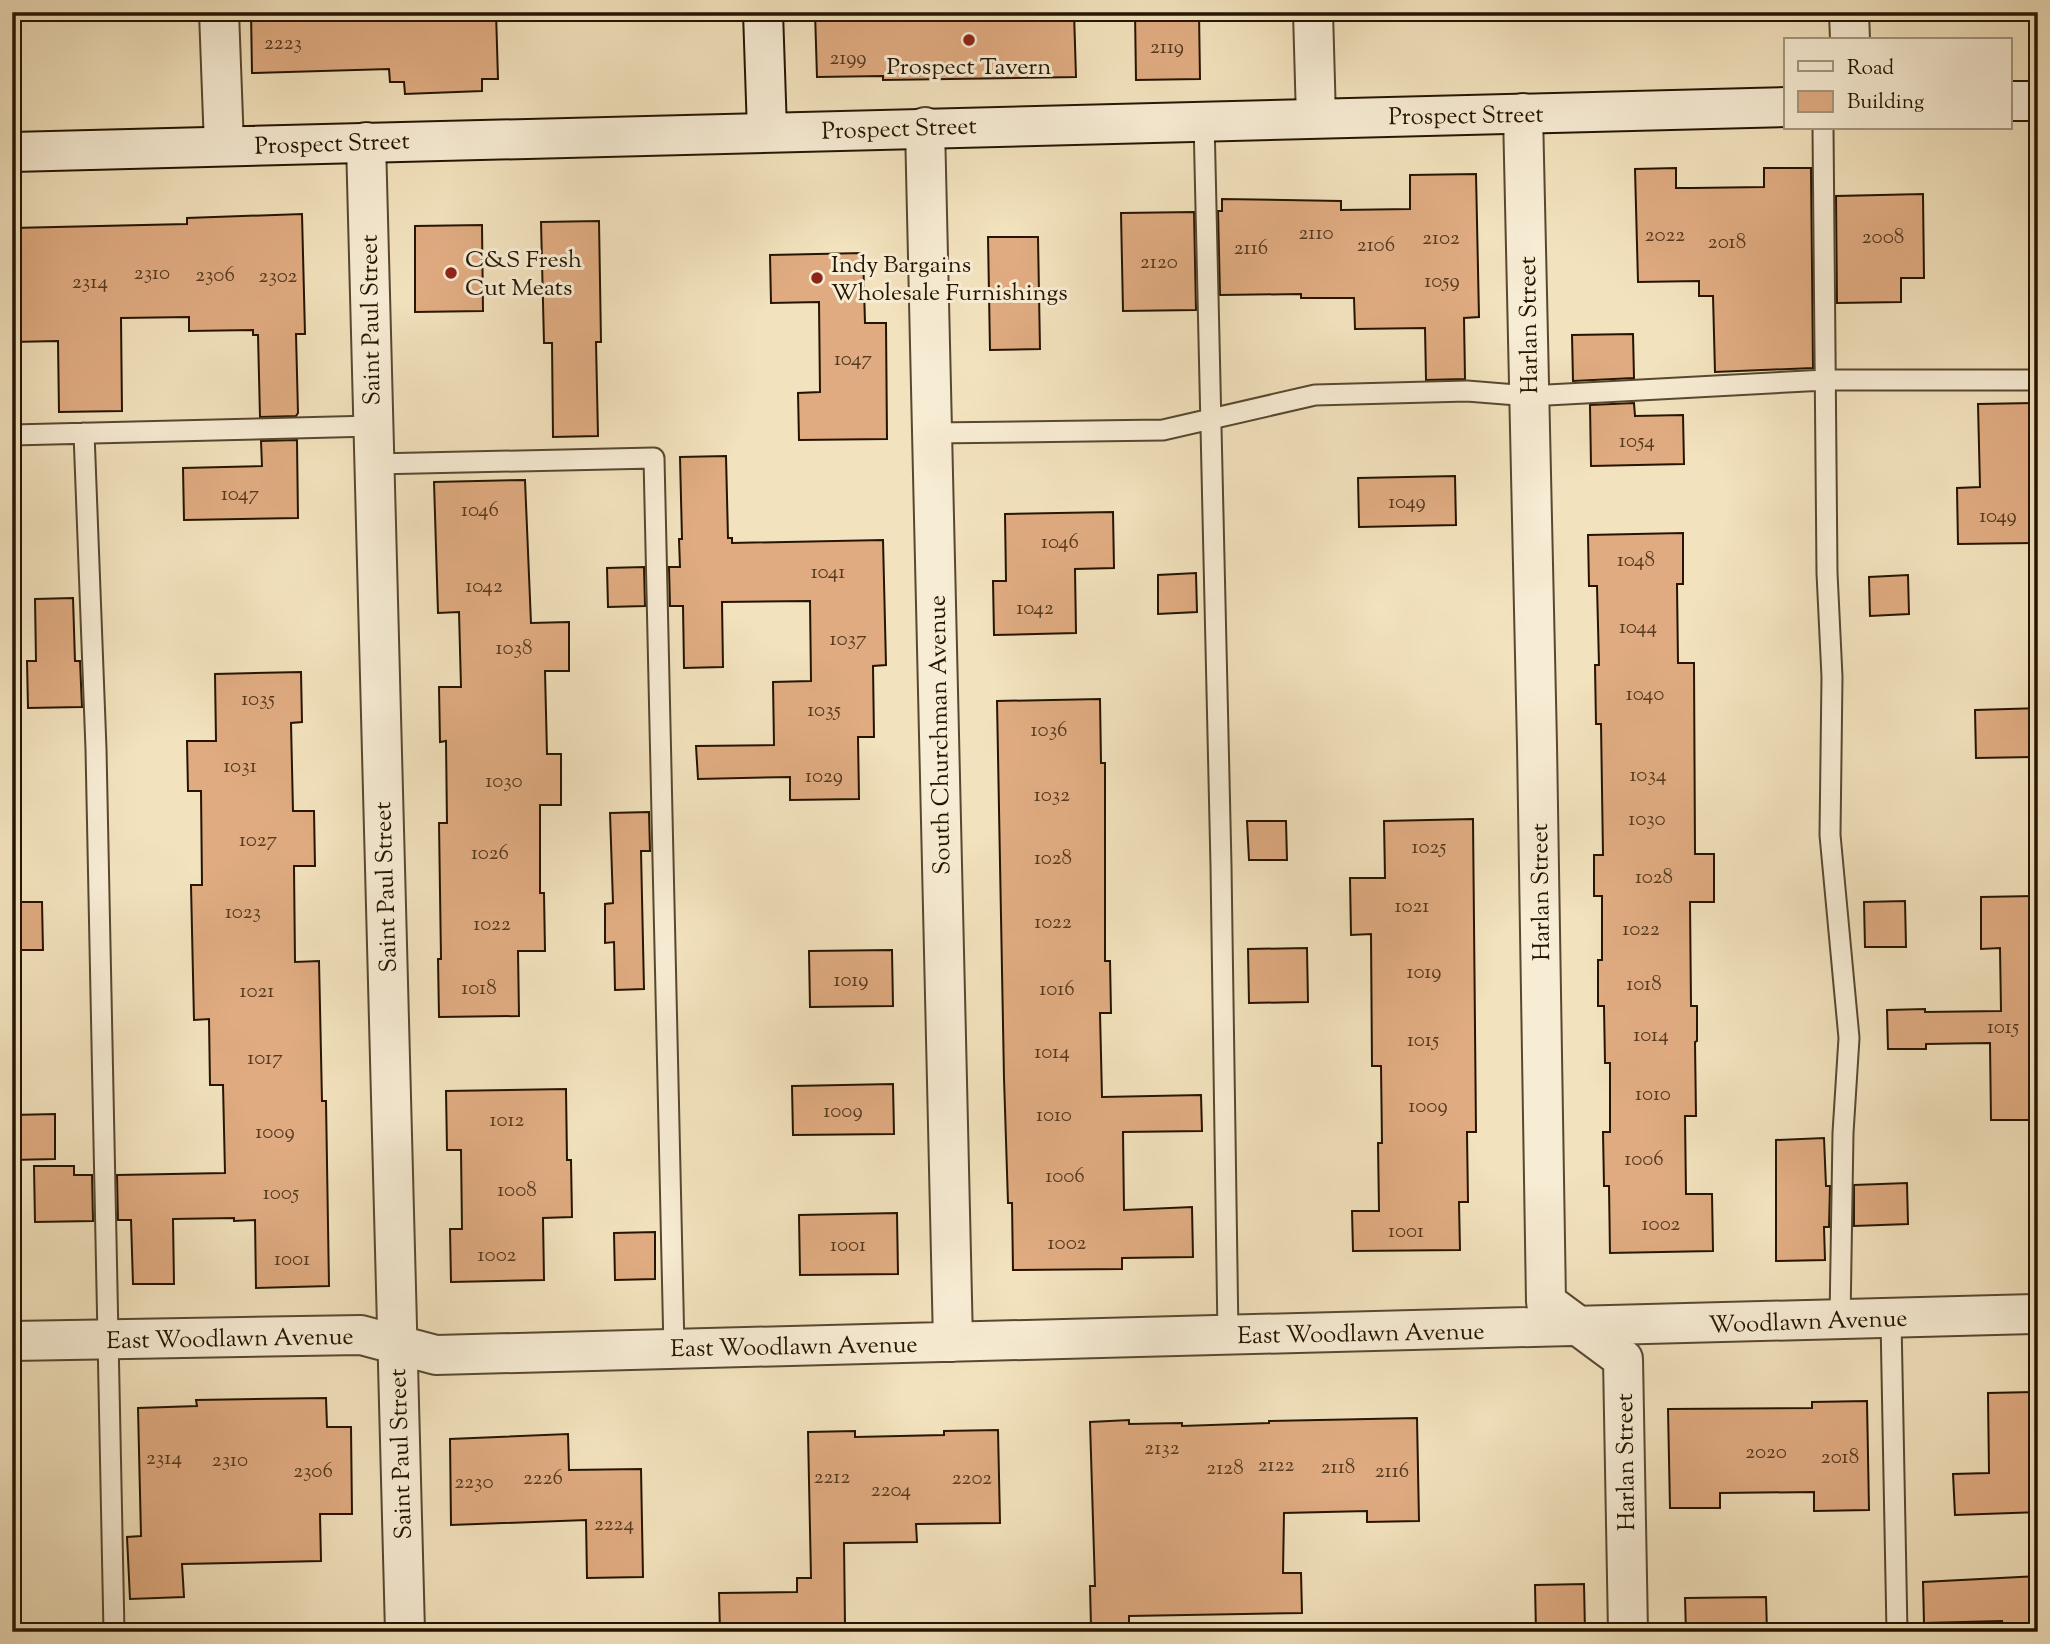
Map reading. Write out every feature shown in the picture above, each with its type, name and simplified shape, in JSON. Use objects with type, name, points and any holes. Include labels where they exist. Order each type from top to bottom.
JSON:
[{"type":"street","points":[[219,12],[224,146]]},
{"type":"street","points":[[762,12],[767,131]]},
{"type":"street","points":[[1313,12],[1316,118]]},
{"type":"street","points":[[1849,12],[1850,38]]},
{"type":"street","points":[[2011,101],[2038,100]]},
{"type":"street","name":"Prospect Street","points":[[12,152],[1784,107]]},
{"type":"street","name":"Harlan Street","points":[[1523,113],[1546,1302],[1623,1359],[1628,1632]]},
{"type":"street","name":"South Churchman Avenue","points":[[925,127],[953,1342]]},
{"type":"street","name":"Saint Paul Street","points":[[366,142],[405,1632]]},
{"type":"street","name":"Woodlawn Avenue","points":[[1579,1328],[2038,1314]]},
{"type":"street","name":"East Woodlawn Avenue","points":[[12,1341],[361,1335],[436,1355],[1579,1328]]},
{"type":"lane","points":[[1204,120],[1228,1336]]},
{"type":"lane","points":[[1823,130],[1827,573],[1832,677],[1830,835],[1849,1038],[1843,1133],[1840,1321]]},
{"type":"lane","points":[[932,433],[1163,430],[1315,395],[1467,391],[1529,396],[1825,380],[2038,380]]},
{"type":"lane","points":[[12,435],[373,426]]},
{"type":"lane","points":[[85,433],[96,749],[114,1632]]},
{"type":"lane","points":[[374,464],[654,458],[674,1349]]},
{"type":"lane","points":[[1891,1320],[1897,1632]]},
{"type":"building","points":[[251,12],[496,12],[498,79],[482,79],[482,91],[405,94],[404,82],[390,82],[389,69],[252,73]]},
{"type":"building","points":[[815,12],[1074,12],[1076,77],[883,80],[883,76],[817,77]]},
{"type":"building","points":[[1135,12],[1199,12],[1200,79],[1136,80]]},
{"type":"building","points":[[1676,168],[1676,188],[1764,187],[1764,168],[1811,168],[1813,368],[1715,372],[1713,296],[1699,296],[1699,281],[1638,282],[1635,169]]},
{"type":"building","points":[[1476,174],[1479,317],[1464,318],[1465,379],[1426,380],[1425,328],[1355,329],[1354,298],[1301,298],[1301,294],[1220,295],[1218,211],[1222,211],[1222,199],[1341,201],[1341,210],[1410,209],[1410,175]]},
{"type":"building","points":[[1923,194],[1924,278],[1901,278],[1901,302],[1837,303],[1836,196]]},
{"type":"building","points":[[1194,212],[1196,310],[1123,311],[1121,213]]},
{"type":"building","points":[[302,214],[305,334],[296,334],[296,416],[260,417],[258,335],[253,335],[253,330],[189,331],[189,317],[121,318],[122,411],[59,412],[58,341],[12,342],[12,228],[187,224],[187,218]]},
{"type":"building","points":[[599,221],[601,342],[596,342],[598,436],[553,437],[552,343],[544,343],[541,222]]},
{"type":"building","points":[[482,225],[483,311],[415,312],[415,226]]},
{"type":"building","points":[[988,237],[1038,237],[1040,349],[990,350]]},
{"type":"building","points":[[863,253],[865,323],[886,323],[887,439],[799,440],[798,393],[820,392],[819,302],[771,303],[770,255]]},
{"type":"building","points":[[1633,334],[1634,378],[1573,381],[1572,335]]},
{"type":"building","points":[[1634,403],[1635,416],[1683,415],[1684,464],[1591,466],[1590,405]]},
{"type":"building","points":[[2038,403],[2038,543],[1958,544],[1957,488],[1980,487],[1978,404]]},
{"type":"building","points":[[297,440],[298,518],[184,520],[183,468],[262,466],[261,441]]},
{"type":"building","points":[[726,456],[728,538],[732,538],[732,543],[883,540],[886,665],[873,666],[874,737],[858,737],[859,799],[790,800],[790,777],[698,779],[696,746],[774,745],[773,682],[811,681],[810,601],[722,602],[723,667],[684,668],[683,606],[670,606],[669,567],[680,567],[680,457]]},
{"type":"building","points":[[1455,476],[1456,525],[1359,527],[1358,478]]},
{"type":"building","points":[[525,480],[531,623],[569,622],[569,671],[545,671],[547,754],[561,754],[561,805],[540,805],[540,893],[544,893],[545,951],[518,951],[519,1016],[439,1017],[439,823],[447,823],[446,741],[440,742],[439,687],[461,687],[459,612],[438,613],[434,482]]},
{"type":"building","points":[[1113,512],[1114,568],[1075,569],[1076,633],[994,635],[993,581],[1006,581],[1005,514]]},
{"type":"building","points":[[1683,533],[1683,584],[1677,584],[1678,663],[1694,663],[1695,854],[1714,854],[1714,902],[1690,902],[1691,1006],[1697,1006],[1696,1116],[1685,1116],[1686,1194],[1712,1194],[1713,1251],[1610,1253],[1609,1186],[1604,1186],[1603,1132],[1610,1132],[1610,1063],[1605,1063],[1604,1006],[1598,1006],[1598,960],[1602,960],[1602,896],[1594,896],[1594,855],[1603,855],[1601,724],[1596,724],[1595,665],[1599,665],[1597,586],[1589,586],[1588,535]]},
{"type":"building","points":[[644,567],[645,606],[608,607],[607,568]]},
{"type":"building","points":[[1196,573],[1197,612],[1158,614],[1158,575]]},
{"type":"building","points":[[1908,575],[1909,614],[1870,616],[1869,577]]},
{"type":"building","points":[[73,598],[75,661],[80,661],[82,707],[28,708],[27,661],[36,661],[35,599]]},
{"type":"building","points":[[301,672],[302,722],[291,723],[293,811],[314,811],[315,866],[294,866],[295,962],[319,961],[322,1101],[326,1101],[329,1286],[256,1288],[255,1220],[234,1221],[234,1218],[173,1219],[174,1284],[133,1284],[131,1220],[118,1220],[117,1175],[225,1173],[223,1085],[210,1085],[209,1019],[194,1020],[191,885],[202,885],[201,791],[188,791],[187,741],[216,741],[215,674]]},
{"type":"building","points":[[1100,699],[1101,763],[1105,763],[1105,961],[1110,961],[1111,1013],[1100,1013],[1102,1097],[1201,1095],[1202,1131],[1123,1132],[1124,1210],[1192,1207],[1193,1257],[1122,1258],[1122,1269],[1013,1270],[1012,1203],[1008,1203],[1004,1078],[997,701]]},
{"type":"building","points":[[2038,708],[2038,757],[1976,758],[1975,710]]},
{"type":"building","points":[[649,812],[650,851],[641,851],[644,989],[615,990],[614,942],[605,943],[605,904],[613,903],[610,813]]},
{"type":"building","points":[[1473,819],[1476,1132],[1467,1132],[1468,1202],[1459,1202],[1460,1250],[1353,1251],[1352,1211],[1379,1211],[1378,1143],[1382,1143],[1381,1066],[1372,1066],[1371,934],[1351,935],[1350,878],[1385,878],[1384,821]]},
{"type":"building","points":[[1247,821],[1286,821],[1287,860],[1249,860]]},
{"type":"building","points":[[2038,896],[2038,1120],[1991,1120],[1990,1043],[1926,1044],[1926,1049],[1888,1049],[1887,1010],[2001,1011],[2000,948],[1981,949],[1981,897]]},
{"type":"building","points":[[1905,901],[1906,947],[1865,947],[1864,902]]},
{"type":"building","points":[[12,902],[42,902],[43,950],[12,950]]},
{"type":"building","points":[[1307,948],[1308,1002],[1249,1003],[1248,949]]},
{"type":"building","points":[[892,950],[893,1006],[810,1007],[809,951]]},
{"type":"building","points":[[893,1084],[894,1134],[793,1135],[792,1086]]},
{"type":"building","points":[[566,1089],[567,1160],[571,1160],[572,1217],[543,1218],[544,1280],[451,1282],[450,1229],[462,1229],[461,1150],[447,1150],[446,1091]]},
{"type":"building","points":[[55,1114],[55,1159],[12,1160],[12,1115]]},
{"type":"building","points":[[1824,1138],[1826,1186],[1830,1186],[1829,1227],[1824,1227],[1825,1260],[1776,1261],[1776,1140]]},
{"type":"building","points":[[34,1166],[74,1166],[74,1175],[92,1175],[93,1221],[35,1222]]},
{"type":"building","points":[[1907,1183],[1908,1224],[1854,1226],[1854,1185]]},
{"type":"building","points":[[897,1213],[898,1274],[800,1275],[799,1215]]},
{"type":"building","points":[[655,1232],[655,1279],[615,1280],[614,1233]]},
{"type":"building","points":[[2038,1392],[2038,1512],[1955,1515],[1953,1474],[1989,1473],[1988,1393]]},
{"type":"building","points":[[326,1398],[327,1427],[351,1427],[352,1514],[320,1514],[321,1561],[182,1564],[184,1597],[130,1599],[127,1537],[141,1536],[138,1408],[197,1406],[196,1400]]},
{"type":"building","points":[[1867,1401],[1869,1510],[1814,1511],[1814,1492],[1720,1493],[1720,1508],[1670,1508],[1668,1409],[1812,1408],[1812,1402]]},
{"type":"building","points":[[1417,1418],[1419,1521],[1367,1522],[1367,1511],[1284,1513],[1283,1573],[1301,1573],[1302,1613],[1129,1616],[1129,1625],[1091,1627],[1090,1586],[1095,1586],[1090,1422],[1129,1420],[1129,1424],[1182,1423],[1182,1426]]},
{"type":"building","points":[[998,1430],[1000,1523],[916,1524],[917,1542],[844,1543],[845,1626],[766,1628],[766,1632],[720,1632],[719,1593],[797,1592],[797,1578],[811,1578],[808,1432],[855,1431],[855,1437],[944,1435],[944,1431]]},
{"type":"building","points":[[568,1434],[569,1470],[641,1469],[643,1577],[587,1578],[586,1520],[451,1525],[450,1439]]},
{"type":"building","points":[[2038,1576],[2038,1631],[2002,1632],[2002,1621],[1924,1623],[1923,1582]]},
{"type":"building","points":[[1584,1584],[1585,1632],[1536,1632],[1535,1585]]},
{"type":"building","points":[[1766,1597],[1767,1632],[1686,1632],[1685,1598]]},
{"type":"place","name":"Prospect Tavern","points":[[969,40]]},
{"type":"place","name":"C&S Fresh Cut Meats","points":[[451,273]]},
{"type":"place","name":"Indy Bargains Wholesale Furnishings","points":[[817,278]]}]
